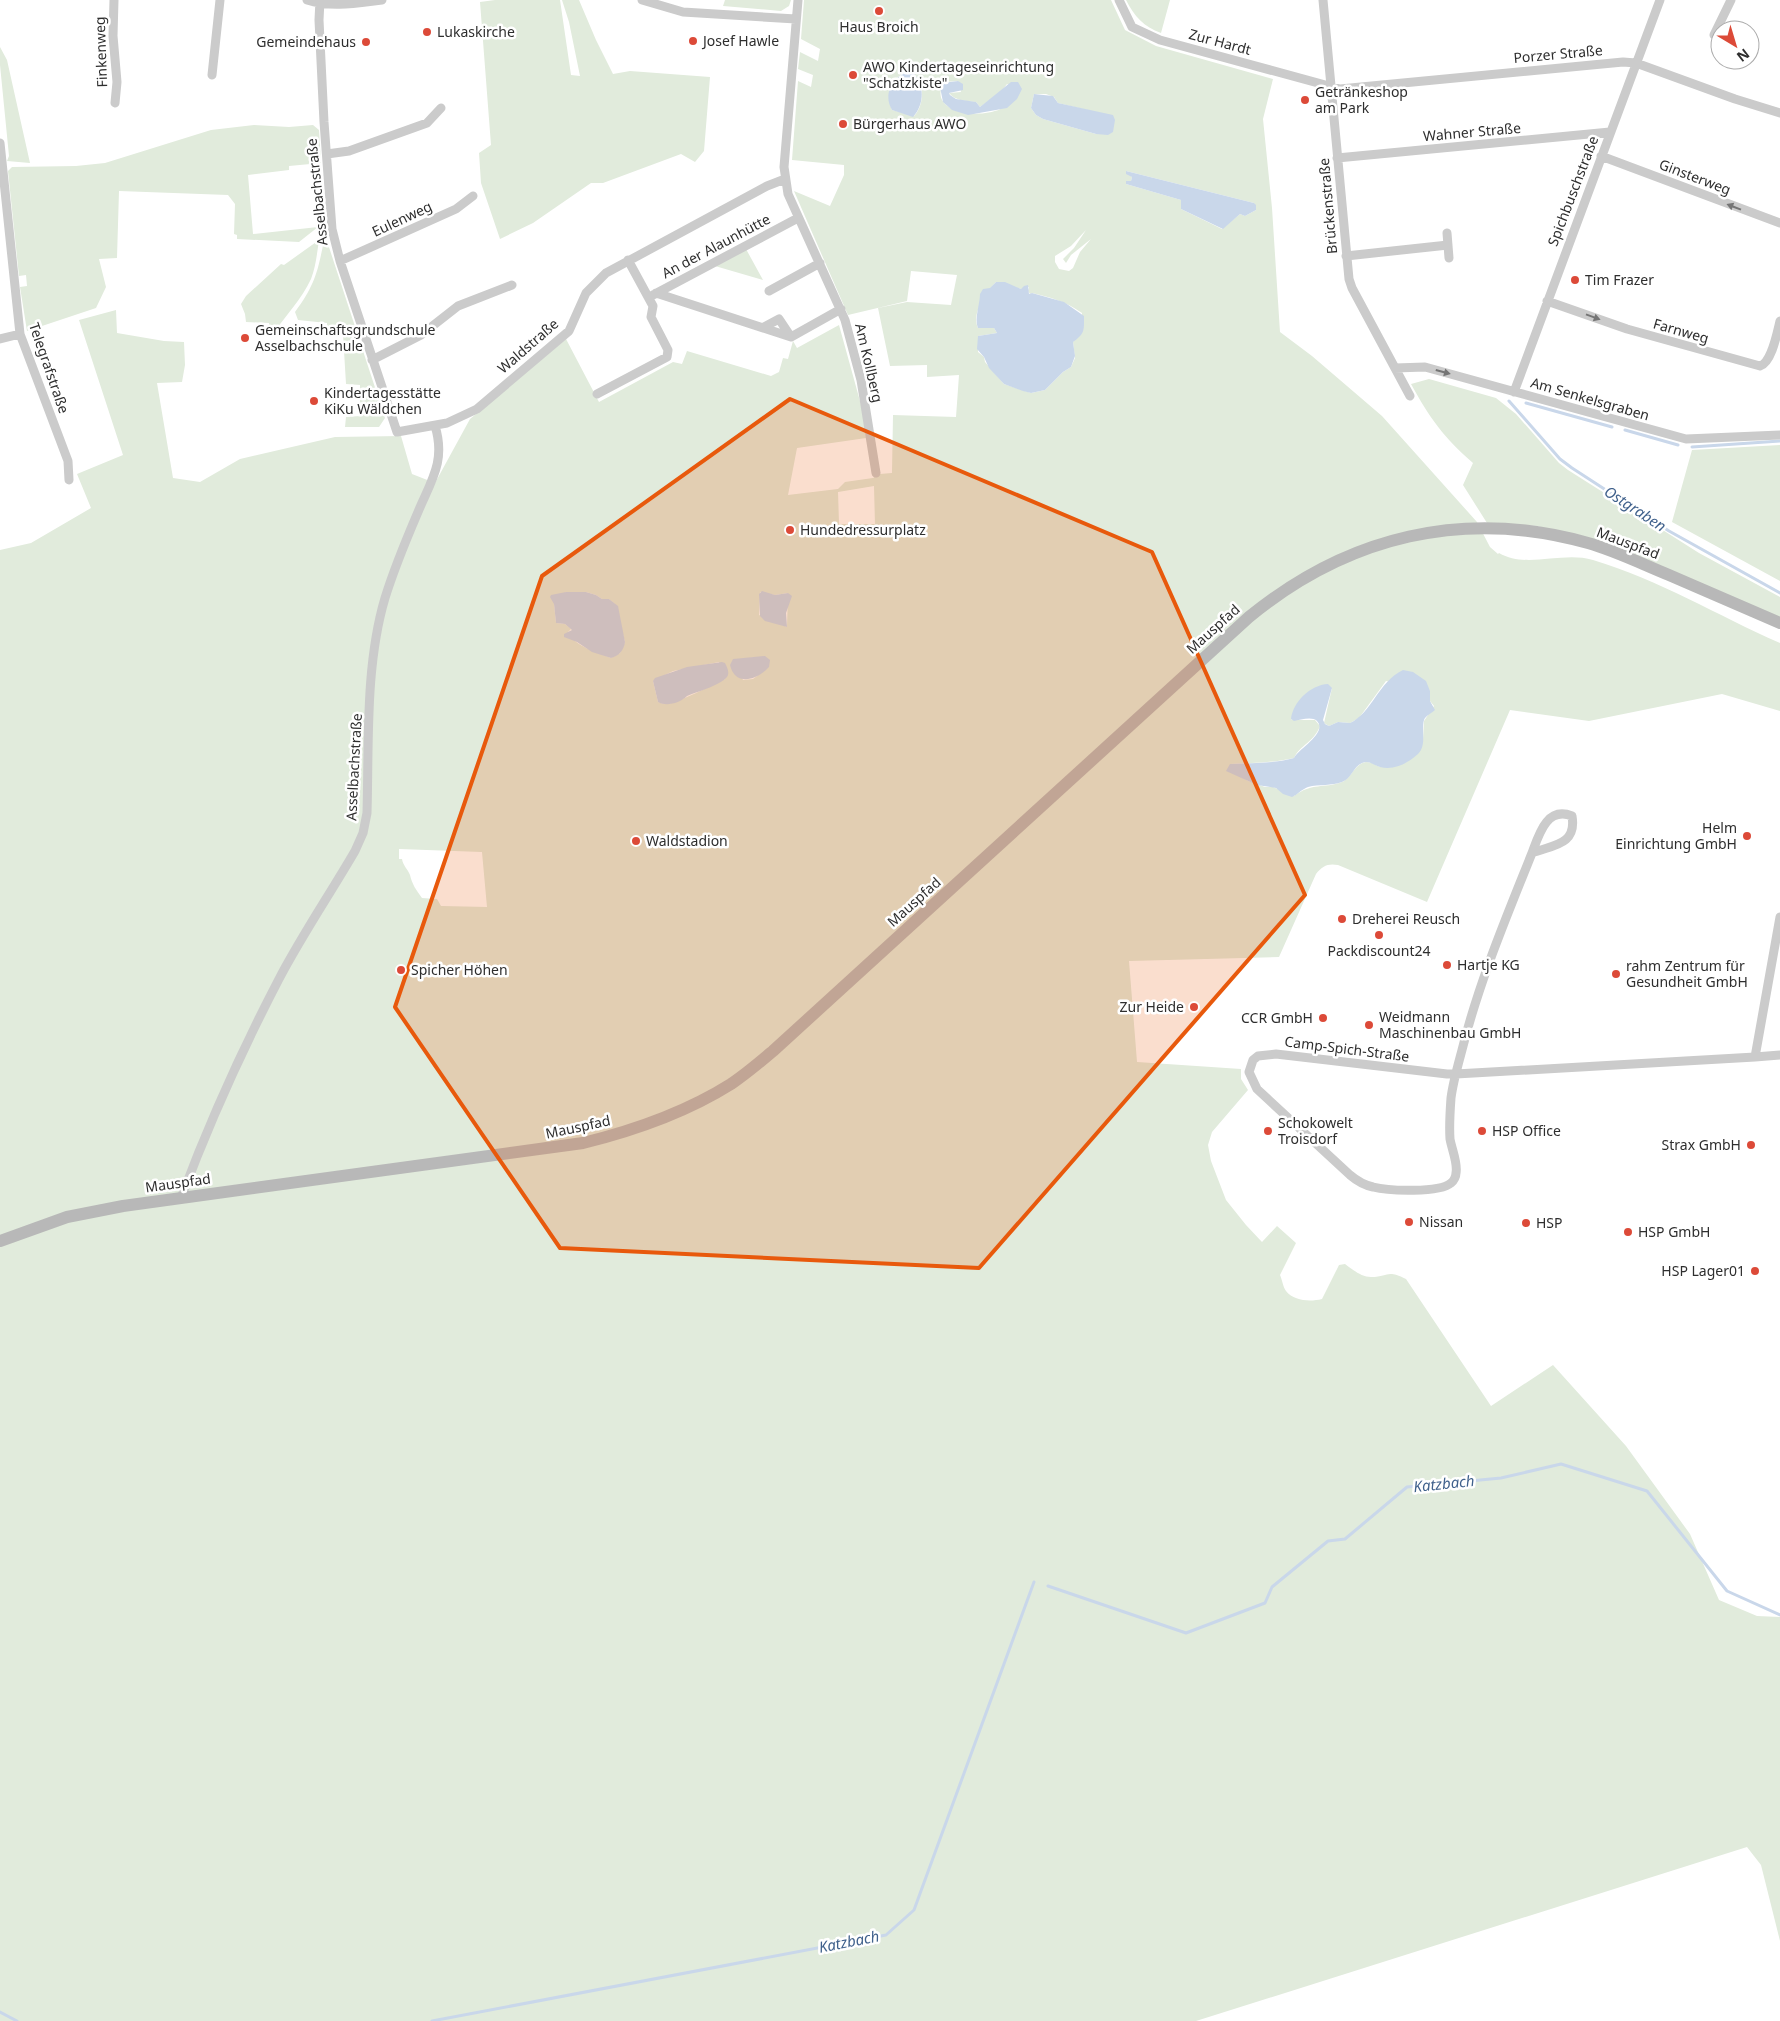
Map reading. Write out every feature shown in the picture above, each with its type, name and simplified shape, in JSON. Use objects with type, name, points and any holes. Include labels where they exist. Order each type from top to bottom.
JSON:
[{"type":"street","name":"Finkenweg","points":[[114,0],[113,36],[117,82],[115,103]]},
{"type":"street","points":[[212,75],[220,0]]},
{"type":"street","points":[[307,0],[342,5],[382,0]]},
{"type":"street","points":[[642,0],[683,12],[796,20]]},
{"type":"street","points":[[785,179],[784,167],[798,0]]},
{"type":"street","name":"Zur Hardt","points":[[1119,0],[1132,27],[1160,40],[1331,87]]},
{"type":"street","name":"Brückenstraße","points":[[1322,0],[1346,256],[1352,288],[1410,396]]},
{"type":"street","name":"Spichbuschstraße","points":[[1514,392],[1660,0]]},
{"type":"street","points":[[1721,20],[1731,0]]},
{"type":"street","name":"Asselbachstraße","points":[[320,2],[318,20],[332,228],[340,261],[397,432]]},
{"type":"street","name":"Porzer Straße","points":[[1331,87],[1340,89],[1613,63],[1636,63],[1735,99],[1780,113]]},
{"type":"street","points":[[327,154],[349,152],[426,123],[441,108]]},
{"type":"street","name":"Wahner Straße","points":[[1337,158],[1610,132]]},
{"type":"street","name":"Telegrafstraße","points":[[0,143],[20,334],[68,461],[69,480]]},
{"type":"street","name":"Ginsterweg","points":[[1601,156],[1780,223]]},
{"type":"street","name":"Am Kollberg","points":[[785,179],[788,194],[798,218],[841,310],[861,380],[876,473]]},
{"type":"street","name":"Waldstraße","points":[[397,432],[435,426],[458,419],[477,409],[569,331],[581,302],[594,283],[606,273],[767,186],[785,179]]},
{"type":"street","name":"Eulenweg","points":[[340,261],[456,209],[473,196]]},
{"type":"street","name":"An der Alaunhütte","points":[[652,295],[798,218]]},
{"type":"street","points":[[1446,233],[1449,258]]},
{"type":"street","points":[[1346,256],[1448,245]]},
{"type":"street","points":[[597,394],[667,357],[668,350],[651,317],[652,295],[628,260]]},
{"type":"street","points":[[769,291],[820,263]]},
{"type":"street","points":[[372,360],[421,335],[458,306],[512,284]]},
{"type":"street","points":[[652,295],[764,327],[779,319],[791,337],[841,310]]},
{"type":"street","name":"Farnweg","points":[[1547,300],[1627,329],[1760,366],[1765,365],[1769,358],[1780,321]]},
{"type":"street","points":[[0,339],[20,334]]},
{"type":"street","name":"Am Senkelsgraben","points":[[1395,368],[1425,367],[1686,439],[1780,435]]},
{"type":"street","name":"Asselbachstraße","points":[[180,1198],[196,1157],[240,1059],[280,977],[355,851],[363,833],[367,813],[373,670],[380,620],[390,583],[436,472],[440,446],[435,426]]},
{"type":"street","name":"Mauspfad","points":[[0,1241],[67,1217],[180,1198],[583,1143],[636,1129],[690,1107],[733,1083],[774,1051],[1249,617],[1281,593],[1330,563],[1381,543],[1438,530],[1485,527],[1541,532],[1590,544],[1622,555],[1780,623]]},
{"type":"street","name":"Camp-Spich-Straße","points":[[1532,853],[1563,843],[1571,835],[1574,826],[1572,816],[1564,812],[1557,814],[1548,820],[1541,830],[1496,942],[1471,1011],[1456,1074],[1449,1122],[1452,1153],[1456,1166],[1454,1179],[1444,1188],[1392,1190],[1361,1184],[1257,1089],[1252,1082],[1249,1072],[1250,1066],[1258,1056],[1276,1054],[1456,1074],[1780,1055]]},
{"type":"street","points":[[1755,1057],[1780,917]]},
{"type":"highlighted area","points":[[790,399],[1152,552],[1305,895],[979,1268],[560,1248],[395,1007],[542,576]]},
{"type":"green space","points":[[495,0],[560,0],[571,75],[580,76],[569,22],[562,0],[579,0],[613,74],[630,71],[710,77],[704,151],[695,162],[681,154],[603,183],[591,183],[533,223],[500,239],[481,183],[479,153],[491,145],[480,2]]},
{"type":"green space","points":[[725,0],[791,0],[789,6],[781,11],[723,6]]},
{"type":"green space","points":[[804,0],[1111,0],[1125,30],[1156,46],[1273,79],[1263,119],[1272,208],[1280,332],[1312,356],[1382,416],[1477,522],[1490,547],[1498,554],[1521,560],[1569,557],[1593,560],[1641,577],[1780,643],[1780,711],[1722,694],[1589,721],[1510,710],[1427,902],[1338,865],[1331,864],[1323,867],[1316,874],[1279,957],[1129,961],[1137,1062],[1241,1069],[1241,1079],[1248,1090],[1212,1132],[1208,1145],[1211,1161],[1226,1200],[1262,1242],[1277,1226],[1296,1243],[1280,1275],[1286,1291],[1293,1297],[1302,1300],[1322,1299],[1339,1265],[1345,1264],[1367,1277],[1395,1274],[1406,1279],[1491,1406],[1553,1365],[1626,1446],[1690,1534],[1719,1600],[1757,1616],[1780,1617],[1780,1941],[1761,1865],[1747,1847],[1196,2021],[0,2021],[0,550],[31,543],[91,508],[77,474],[123,455],[79,320],[116,310],[117,333],[164,341],[184,342],[185,365],[182,382],[157,383],[173,478],[200,482],[240,459],[335,437],[401,436],[412,474],[435,483],[470,419],[566,339],[599,402],[673,362],[682,364],[687,351],[771,376],[779,372],[783,358],[788,359],[793,341],[797,348],[839,325],[863,412],[866,438],[797,448],[788,495],[838,489],[845,482],[892,473],[893,415],[956,417],[959,375],[927,377],[927,365],[890,366],[878,308],[907,302],[951,305],[957,275],[911,271],[907,301],[848,315],[794,191],[830,206],[844,175],[844,165],[792,160],[798,81],[811,87],[813,75],[798,69],[800,52],[818,61],[820,49],[801,39]],"holes":[[[911,71],[919,81],[922,99],[914,116],[892,110],[889,97],[890,91],[899,76]],[[958,81],[961,92],[949,93],[958,99],[976,102],[980,107],[1001,92],[1007,84],[1020,90],[1013,102],[1000,109],[985,113],[955,110],[945,104],[940,94],[944,82]],[[1034,94],[1046,94],[1054,97],[1058,103],[1108,115],[1102,133],[1096,134],[1043,119],[1036,115],[1031,108]],[[1126,171],[1254,203],[1256,210],[1245,216],[1240,214],[1222,229],[1181,209],[1181,200],[1126,184],[1126,181],[1131,181],[1132,177]],[[1086,230],[1074,248],[1063,259],[1066,263],[1071,255],[1091,239],[1080,252],[1073,268],[1069,271],[1059,269],[1055,262],[1055,256],[1071,246]],[[996,282],[1021,289],[1029,287],[1028,291],[1030,294],[1058,300],[1082,313],[1082,324],[1073,342],[1075,358],[1071,367],[1063,372],[1045,390],[1031,393],[1004,384],[985,362],[984,357],[978,352],[978,336],[997,333],[994,328],[978,328],[976,316],[981,303]],[[874,486],[875,524],[839,524],[838,492]],[[566,592],[586,592],[602,599],[609,599],[615,604],[625,642],[620,653],[611,658],[576,642],[568,632],[571,629],[565,624],[556,623],[554,604]],[[760,592],[775,595],[788,593],[787,627],[759,615]],[[758,657],[761,673],[753,679],[743,680],[733,660]],[[719,662],[725,679],[678,701],[666,704],[658,702],[653,681],[673,671]],[[1386,681],[1430,691],[1430,701],[1434,706],[1424,721],[1423,740],[1380,767],[1370,762],[1362,763],[1342,782],[1313,787],[1294,796],[1273,787],[1265,787],[1248,781],[1237,775],[1230,764],[1270,762],[1294,758],[1314,736],[1320,726],[1315,720],[1291,720],[1332,688],[1324,723],[1329,726],[1338,722],[1350,723],[1359,718]],[[399,849],[482,852],[487,907],[441,906],[437,899],[422,898],[414,887],[402,859],[399,859]]]},
{"type":"green space","points":[[1126,0],[1170,0],[1161,33],[1149,28],[1140,20]]},
{"type":"green space","points":[[0,47],[7,60],[30,163],[7,161],[9,156]]},
{"type":"green space","points":[[254,125],[289,127],[313,125],[319,130],[321,163],[289,166],[289,170],[248,175],[253,234],[318,227],[299,242],[237,239],[237,235],[234,234],[235,204],[228,195],[119,191],[117,258],[99,259],[106,287],[96,308],[27,331],[20,287],[27,286],[26,275],[19,276],[8,171],[12,167],[76,166],[105,163],[211,130]]},
{"type":"green space","points":[[319,240],[311,279],[273,334],[269,335],[269,323],[246,322],[241,304],[246,296],[281,264],[284,265]]},
{"type":"green space","points":[[324,240],[327,241],[385,418],[379,427],[345,427],[346,417],[360,416],[360,385],[346,384],[343,334],[327,334],[327,323],[298,320],[295,312],[315,278]]},
{"type":"green space","points":[[746,249],[763,280],[715,266]]},
{"type":"green space","points":[[1429,379],[1496,398],[1516,414],[1559,463],[1568,470],[1699,553],[1780,597],[1780,618],[1538,526],[1487,523],[1463,485],[1473,463],[1438,426],[1424,407],[1411,384]]},
{"type":"green space","points":[[1780,445],[1780,581],[1672,522],[1692,450]]},
{"type":"water","points":[[911,71],[919,81],[922,93],[920,106],[913,117],[892,110],[888,97],[891,86],[899,76]]},
{"type":"water","points":[[958,81],[963,84],[963,90],[949,93],[950,95],[956,99],[976,102],[980,107],[1011,82],[1018,82],[1022,89],[1017,99],[1007,108],[968,115],[952,110],[943,102],[940,87],[942,83]]},
{"type":"water","points":[[1034,94],[1053,96],[1058,103],[1113,115],[1115,120],[1113,132],[1108,135],[1096,134],[1043,119],[1036,115],[1031,108]]},
{"type":"water","points":[[1126,171],[1254,203],[1256,210],[1245,216],[1240,214],[1223,229],[1181,209],[1181,200],[1126,184],[1126,181],[1131,181],[1132,177],[1126,174]]},
{"type":"water","points":[[996,282],[1005,282],[1021,289],[1028,285],[1029,294],[1032,293],[1064,302],[1084,316],[1083,331],[1073,342],[1075,356],[1071,367],[1063,372],[1045,390],[1031,393],[1004,384],[989,368],[984,357],[977,349],[978,336],[997,333],[994,328],[978,328],[977,324],[980,294],[983,289],[990,288]]},
{"type":"water","points":[[762,591],[775,595],[788,593],[792,596],[786,613],[787,627],[765,621],[760,616],[759,594]]},
{"type":"water","points":[[566,592],[586,592],[602,599],[609,599],[618,606],[625,642],[619,654],[611,658],[592,652],[577,642],[564,637],[564,634],[572,630],[565,624],[556,623],[554,604],[550,597],[551,595]]},
{"type":"water","points":[[765,656],[770,660],[769,667],[753,678],[742,679],[733,672],[730,665],[733,659]]},
{"type":"water","points":[[725,663],[728,669],[728,675],[722,682],[677,702],[665,704],[658,702],[653,681],[655,678],[687,667]]},
{"type":"water","points":[[1403,670],[1413,672],[1426,681],[1430,691],[1430,701],[1435,710],[1424,720],[1421,750],[1405,763],[1396,767],[1385,768],[1364,762],[1356,767],[1348,778],[1342,782],[1308,787],[1292,797],[1283,794],[1276,788],[1257,785],[1226,771],[1230,764],[1270,762],[1294,758],[1319,731],[1319,726],[1315,720],[1294,721],[1291,719],[1295,706],[1309,691],[1328,684],[1332,688],[1323,720],[1325,724],[1329,726],[1338,722],[1350,723],[1364,712],[1394,675]]},
{"type":"waterway","name":"Ostgraben","points":[[1509,401],[1560,459],[1572,468],[1669,531],[1780,593]]},
{"type":"waterway","points":[[1526,403],[1612,427]]},
{"type":"waterway","points":[[1625,430],[1678,445]]},
{"type":"waterway","points":[[1692,447],[1780,441]]},
{"type":"waterway","name":"Katzbach","points":[[1048,1586],[1186,1633],[1265,1603],[1272,1587],[1328,1541],[1345,1539],[1407,1487],[1501,1478],[1561,1464],[1647,1491],[1727,1591],[1780,1615]]},
{"type":"waterway","name":"Katzbach","points":[[432,2021],[886,1935],[914,1910],[1034,1582]]},
{"type":"waterway","name":"Katzbach","points":[[0,2012],[17,2021]]},
{"type":"place","name":"Haus Broich","points":[[879,11]]},
{"type":"place","name":"Lukaskirche","points":[[427,32]]},
{"type":"place","name":"Josef Hawle","points":[[693,41]]},
{"type":"place","name":"Gemeindehaus","points":[[366,42]]},
{"type":"place","name":"AWO Kindertageseinrichtung \"Schatzkiste\"","points":[[853,75]]},
{"type":"place","name":"Getränkeshop am Park","points":[[1305,100]]},
{"type":"place","name":"Bürgerhaus AWO","points":[[843,124]]},
{"type":"place","name":"Tim Frazer","points":[[1575,280]]},
{"type":"place","name":"Gemeinschaftsgrundschule Asselbachschule","points":[[245,338]]},
{"type":"place","name":"Kindertagesstätte KiKu Wäldchen","points":[[314,401]]},
{"type":"place","name":"Hundedressurplatz","points":[[790,530]]},
{"type":"place","name":"Helm Einrichtung GmbH","points":[[1747,836]]},
{"type":"place","name":"Waldstadion","points":[[636,841]]},
{"type":"place","name":"Dreherei Reusch","points":[[1342,919]]},
{"type":"place","name":"Packdiscount24","points":[[1379,935]]},
{"type":"place","name":"Hartje KG","points":[[1447,965]]},
{"type":"place","name":"Spicher Höhen","points":[[401,970]]},
{"type":"place","name":"rahm Zentrum für Gesundheit GmbH","points":[[1616,974]]},
{"type":"place","name":"Zur Heide","points":[[1194,1007]]},
{"type":"place","name":"CCR GmbH","points":[[1323,1018]]},
{"type":"place","name":"Weidmann Maschinenbau GmbH","points":[[1369,1025]]},
{"type":"place","name":"Schokowelt Troisdorf","points":[[1268,1131]]},
{"type":"place","name":"HSP Office","points":[[1482,1131]]},
{"type":"place","name":"Strax GmbH","points":[[1751,1145]]},
{"type":"place","name":"Nissan","points":[[1409,1222]]},
{"type":"place","name":"HSP","points":[[1526,1223]]},
{"type":"place","name":"HSP GmbH","points":[[1628,1232]]},
{"type":"place","name":"HSP Lager01","points":[[1755,1271]]}]
